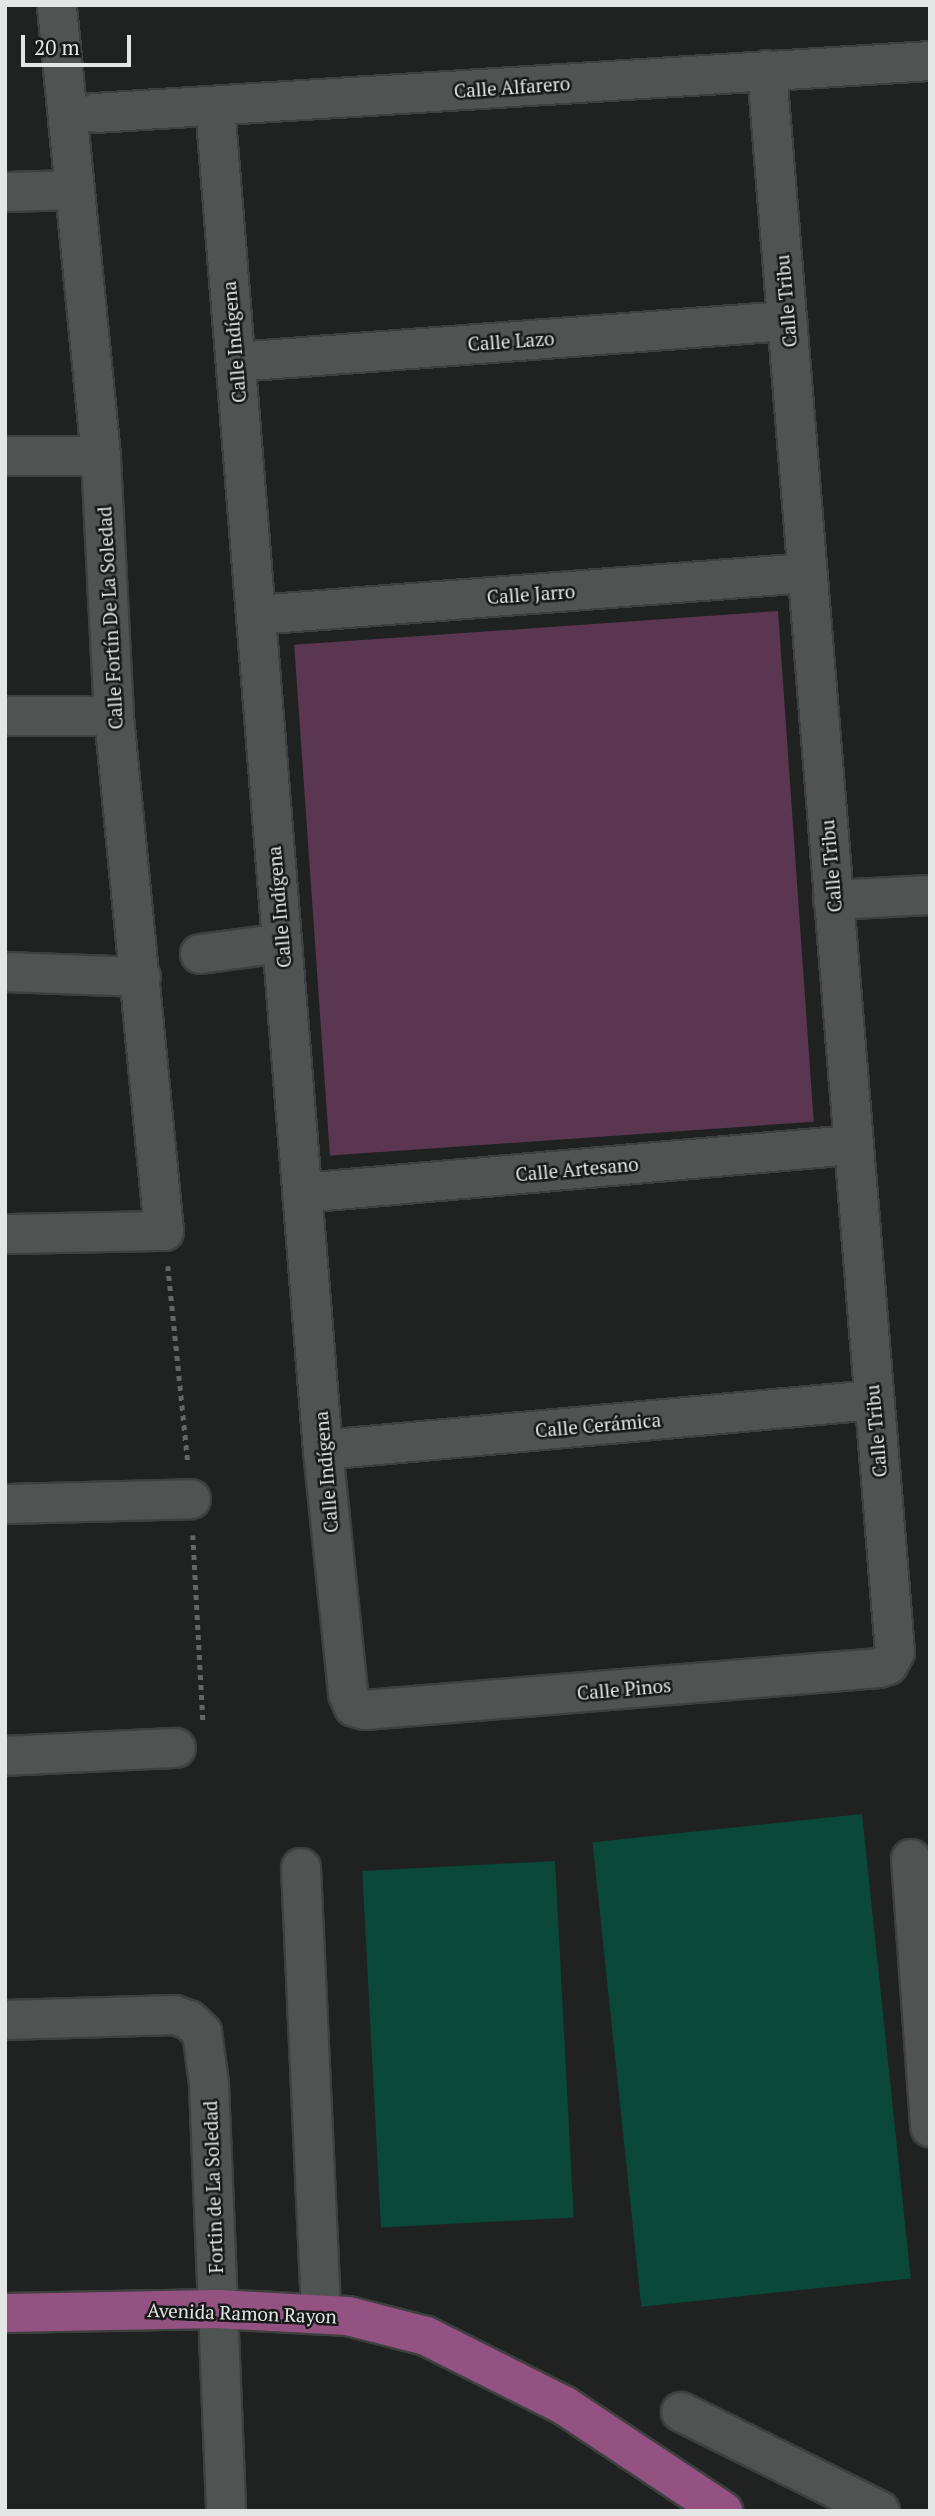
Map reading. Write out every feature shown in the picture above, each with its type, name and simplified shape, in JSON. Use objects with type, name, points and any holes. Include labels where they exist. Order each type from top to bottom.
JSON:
[{"type":"main road","name":"Avenida Ramon Rayon","points":[[5,2314],[217,2309],[348,2316],[426,2336],[565,2406],[723,2511]]},
{"type":"street","name":"Calle Fortín De La Soledad","points":[[5,1234],[164,1231],[114,716],[101,456],[72,190],[57,5]]},
{"type":"street","name":"Calle Alfarero","points":[[95,113],[930,61]]},
{"type":"street","name":"Calle Tribu","points":[[767,70],[873,1401],[897,1640],[892,1660]]},
{"type":"street","name":"Calle Indígena","points":[[215,106],[323,1450],[347,1686],[354,1707]]},
{"type":"street","points":[[5,192],[72,190]]},
{"type":"street","name":"Calle Lazo","points":[[236,362],[788,321]]},
{"type":"street","points":[[5,456],[101,456]]},
{"type":"street","name":"Calle Jarro","points":[[256,615],[807,573]]},
{"type":"street","points":[[5,716],[114,716]]},
{"type":"street","points":[[833,900],[930,895]]},
{"type":"street","points":[[200,954],[282,943]]},
{"type":"street","points":[[5,972],[141,977]]},
{"type":"street","name":"Calle Artesano","points":[[302,1193],[852,1145]]},
{"type":"street","name":"Calle Cerámica","points":[[323,1450],[873,1401]]},
{"type":"street","points":[[5,1504],[191,1499]]},
{"type":"street","name":"Calle Pinos","points":[[354,1707],[365,1710],[879,1668],[892,1660]]},
{"type":"street","points":[[5,1756],[176,1748]]},
{"type":"street","points":[[911,1859],[930,2127]]},
{"type":"street","points":[[301,1868],[321,2315]]},
{"type":"street","name":"Fortin de La Soledad","points":[[5,2020],[175,2015],[189,2020],[202,2032],[209,2084],[226,2511]]},
{"type":"street","points":[[681,2412],[880,2511]]},
{"type":"shaded area","points":[[778,611],[814,1122],[330,1156],[294,645]]},
{"type":"building","points":[[862,1814],[911,2278],[641,2307],[592,1842]]},
{"type":"building","points":[[555,1861],[574,2218],[381,2228],[362,1871]]}]
